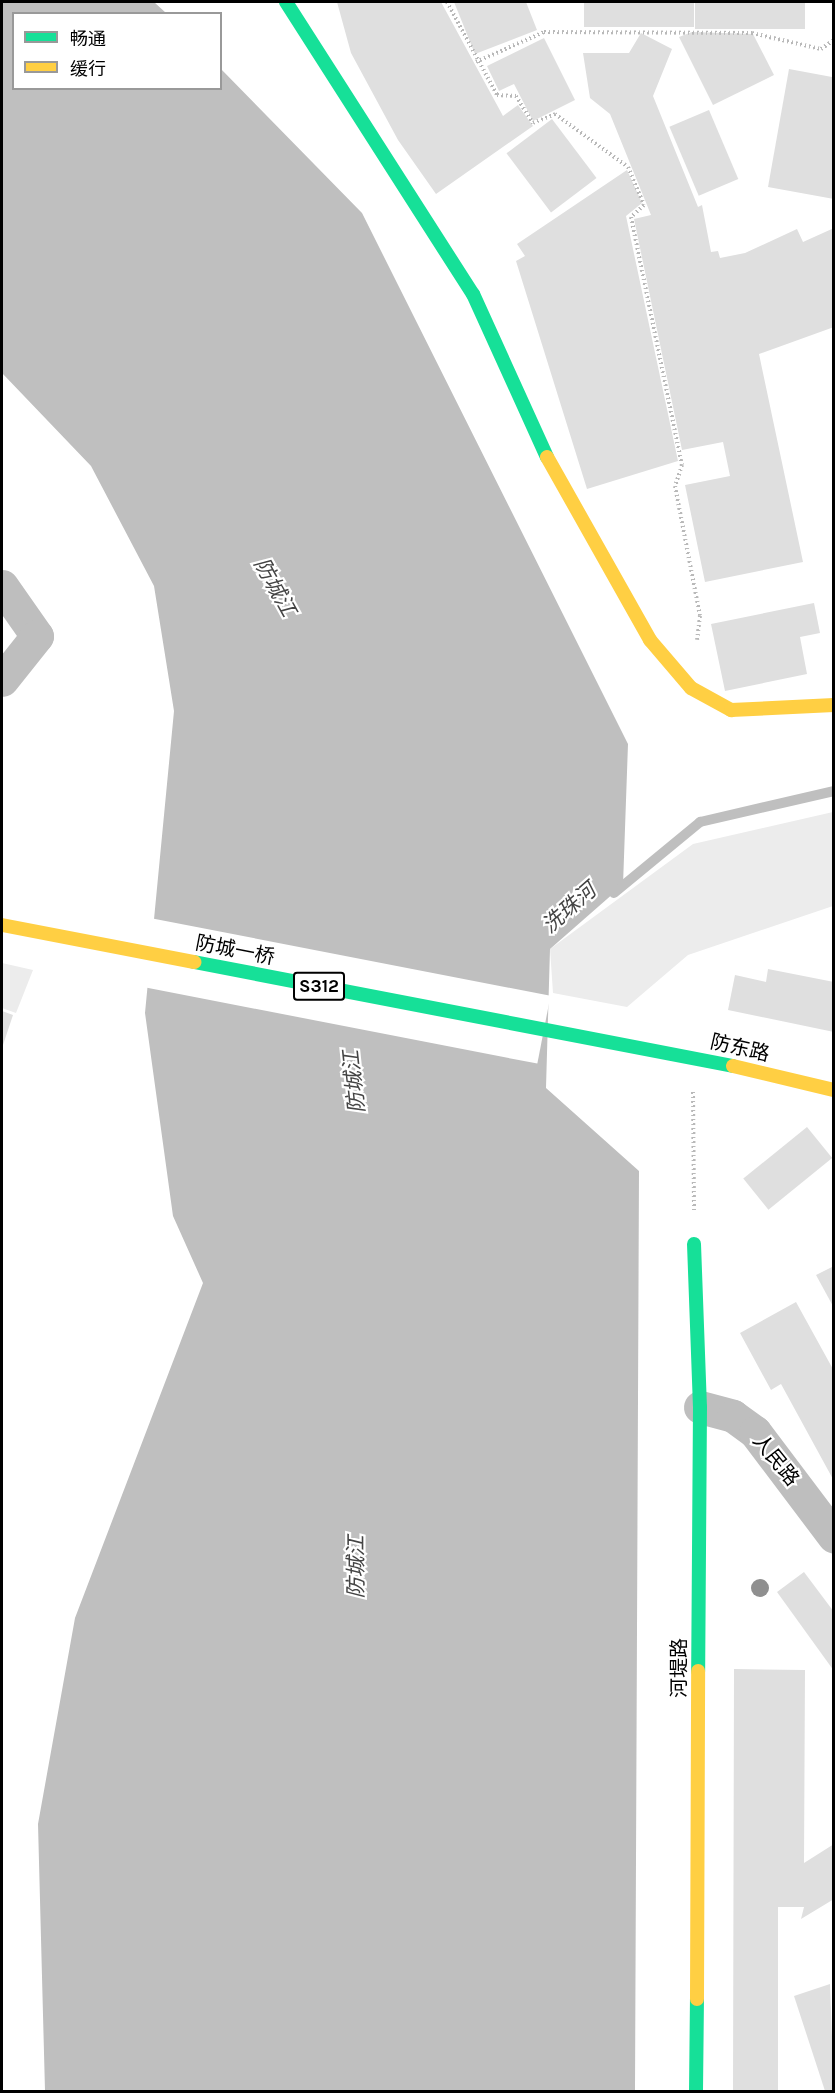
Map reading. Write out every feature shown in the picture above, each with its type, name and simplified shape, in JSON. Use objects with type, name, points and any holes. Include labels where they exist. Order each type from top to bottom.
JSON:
[{"type":"street","points":[[286,2],[472,294],[554,472],[650,640],[691,688],[731,710],[834,705]]},
{"type":"street","points":[[2,586],[37,636],[2,680]]},
{"type":"street","name":"防城一桥","points":[[2,925],[637,1046]]},
{"type":"street","name":"防东路","points":[[637,1046],[834,1090]]},
{"type":"street","name":"河堤路","points":[[694,1244],[700,1407],[696,2091]]},
{"type":"street","name":"人民路","points":[[700,1407],[733,1416],[755,1432],[834,1537]]},
{"type":"path","points":[[447,2],[476,62],[497,95],[516,96],[533,123],[555,114],[628,166],[645,205],[631,217],[682,465],[675,486],[700,616],[691,688]]},
{"type":"path","points":[[476,62],[544,33],[752,33],[821,49],[834,40]]},
{"type":"path","points":[[693,1057],[694,1244]]},
{"type":"shaded area","points":[[833,812],[833,906],[688,955],[627,1007],[553,993],[550,949],[693,844]]},
{"type":"shaded area","points":[[2,963],[33,970],[16,1013],[2,1008]]},
{"type":"water","name":"防城江","points":[[2,2],[154,2],[165,12],[12,12],[12,90],[222,90],[222,70],[362,213],[628,744],[623,885],[550,949],[546,1088],[639,1171],[635,2091],[45,2091],[38,1824],[75,1618],[203,1283],[173,1216],[145,1013],[174,711],[154,586],[91,466],[2,373]]},
{"type":"pier","points":[[150,918],[551,996],[537,1064],[137,986]]},
{"type":"building","points":[[337,2],[441,2],[503,116],[518,105],[533,126],[436,194],[398,140],[351,53]]},
{"type":"building","points":[[454,2],[526,2],[537,30],[475,54]]},
{"type":"building","points":[[584,2],[694,2],[694,27],[584,27]]},
{"type":"building","points":[[695,2],[805,2],[805,29],[695,29]]},
{"type":"building","points":[[692,32],[753,34],[774,75],[713,105],[679,37]]},
{"type":"building","points":[[641,33],[672,49],[653,96],[698,207],[702,205],[711,252],[718,251],[720,258],[745,253],[797,229],[803,242],[834,228],[834,327],[759,354],[803,562],[705,582],[685,485],[730,476],[723,442],[682,450],[634,219],[651,215],[610,114],[590,98],[583,53],[629,53]]},
{"type":"building","points":[[544,38],[575,100],[533,121],[514,84],[499,91],[487,66]]},
{"type":"building","points":[[789,69],[832,77],[834,199],[768,187]]},
{"type":"building","points":[[709,110],[738,179],[699,196],[669,127]]},
{"type":"building","points":[[552,119],[597,178],[551,212],[506,153]]},
{"type":"building","points":[[627,170],[642,203],[626,216],[678,461],[587,489],[516,261],[525,256],[517,244]]},
{"type":"building","points":[[814,603],[820,633],[800,637],[807,674],[725,691],[711,624]]},
{"type":"building","points":[[768,969],[834,982],[834,1032],[728,1010],[735,975],[766,982]]},
{"type":"building","points":[[2,1011],[13,1015],[2,1048]]},
{"type":"building","points":[[807,1127],[832,1158],[768,1210],[743,1179]]},
{"type":"building","points":[[834,1266],[834,1308],[816,1275]]},
{"type":"building","points":[[796,1302],[834,1371],[834,1481],[781,1384],[771,1390],[740,1333]]},
{"type":"building","points":[[804,1572],[834,1612],[834,1671],[777,1592]]},
{"type":"building","points":[[734,1669],[805,1670],[804,1863],[834,1844],[834,1899],[801,1919],[804,1907],[778,1907],[778,2091],[733,2091]]},
{"type":"building","points":[[830,1984],[834,2091],[825,2091],[794,1996]]},
{"type":"waterway","name":"洗珠河","points":[[614,893],[700,822],[834,791]]},
{"type":"traffic: fast","points":[[286,2],[473,294],[547,457]]},
{"type":"traffic: fast","points":[[194,962],[733,1066]]},
{"type":"traffic: fast","points":[[694,1244],[700,1407],[698,1671]]},
{"type":"traffic: fast","points":[[696,2092],[697,1999]]},
{"type":"traffic: slow","points":[[547,457],[650,640],[691,688],[731,710],[834,705]]},
{"type":"traffic: slow","points":[[2,925],[194,962]]},
{"type":"traffic: slow","points":[[733,1066],[834,1090]]},
{"type":"traffic: slow","points":[[697,1999],[698,1671]]}]
